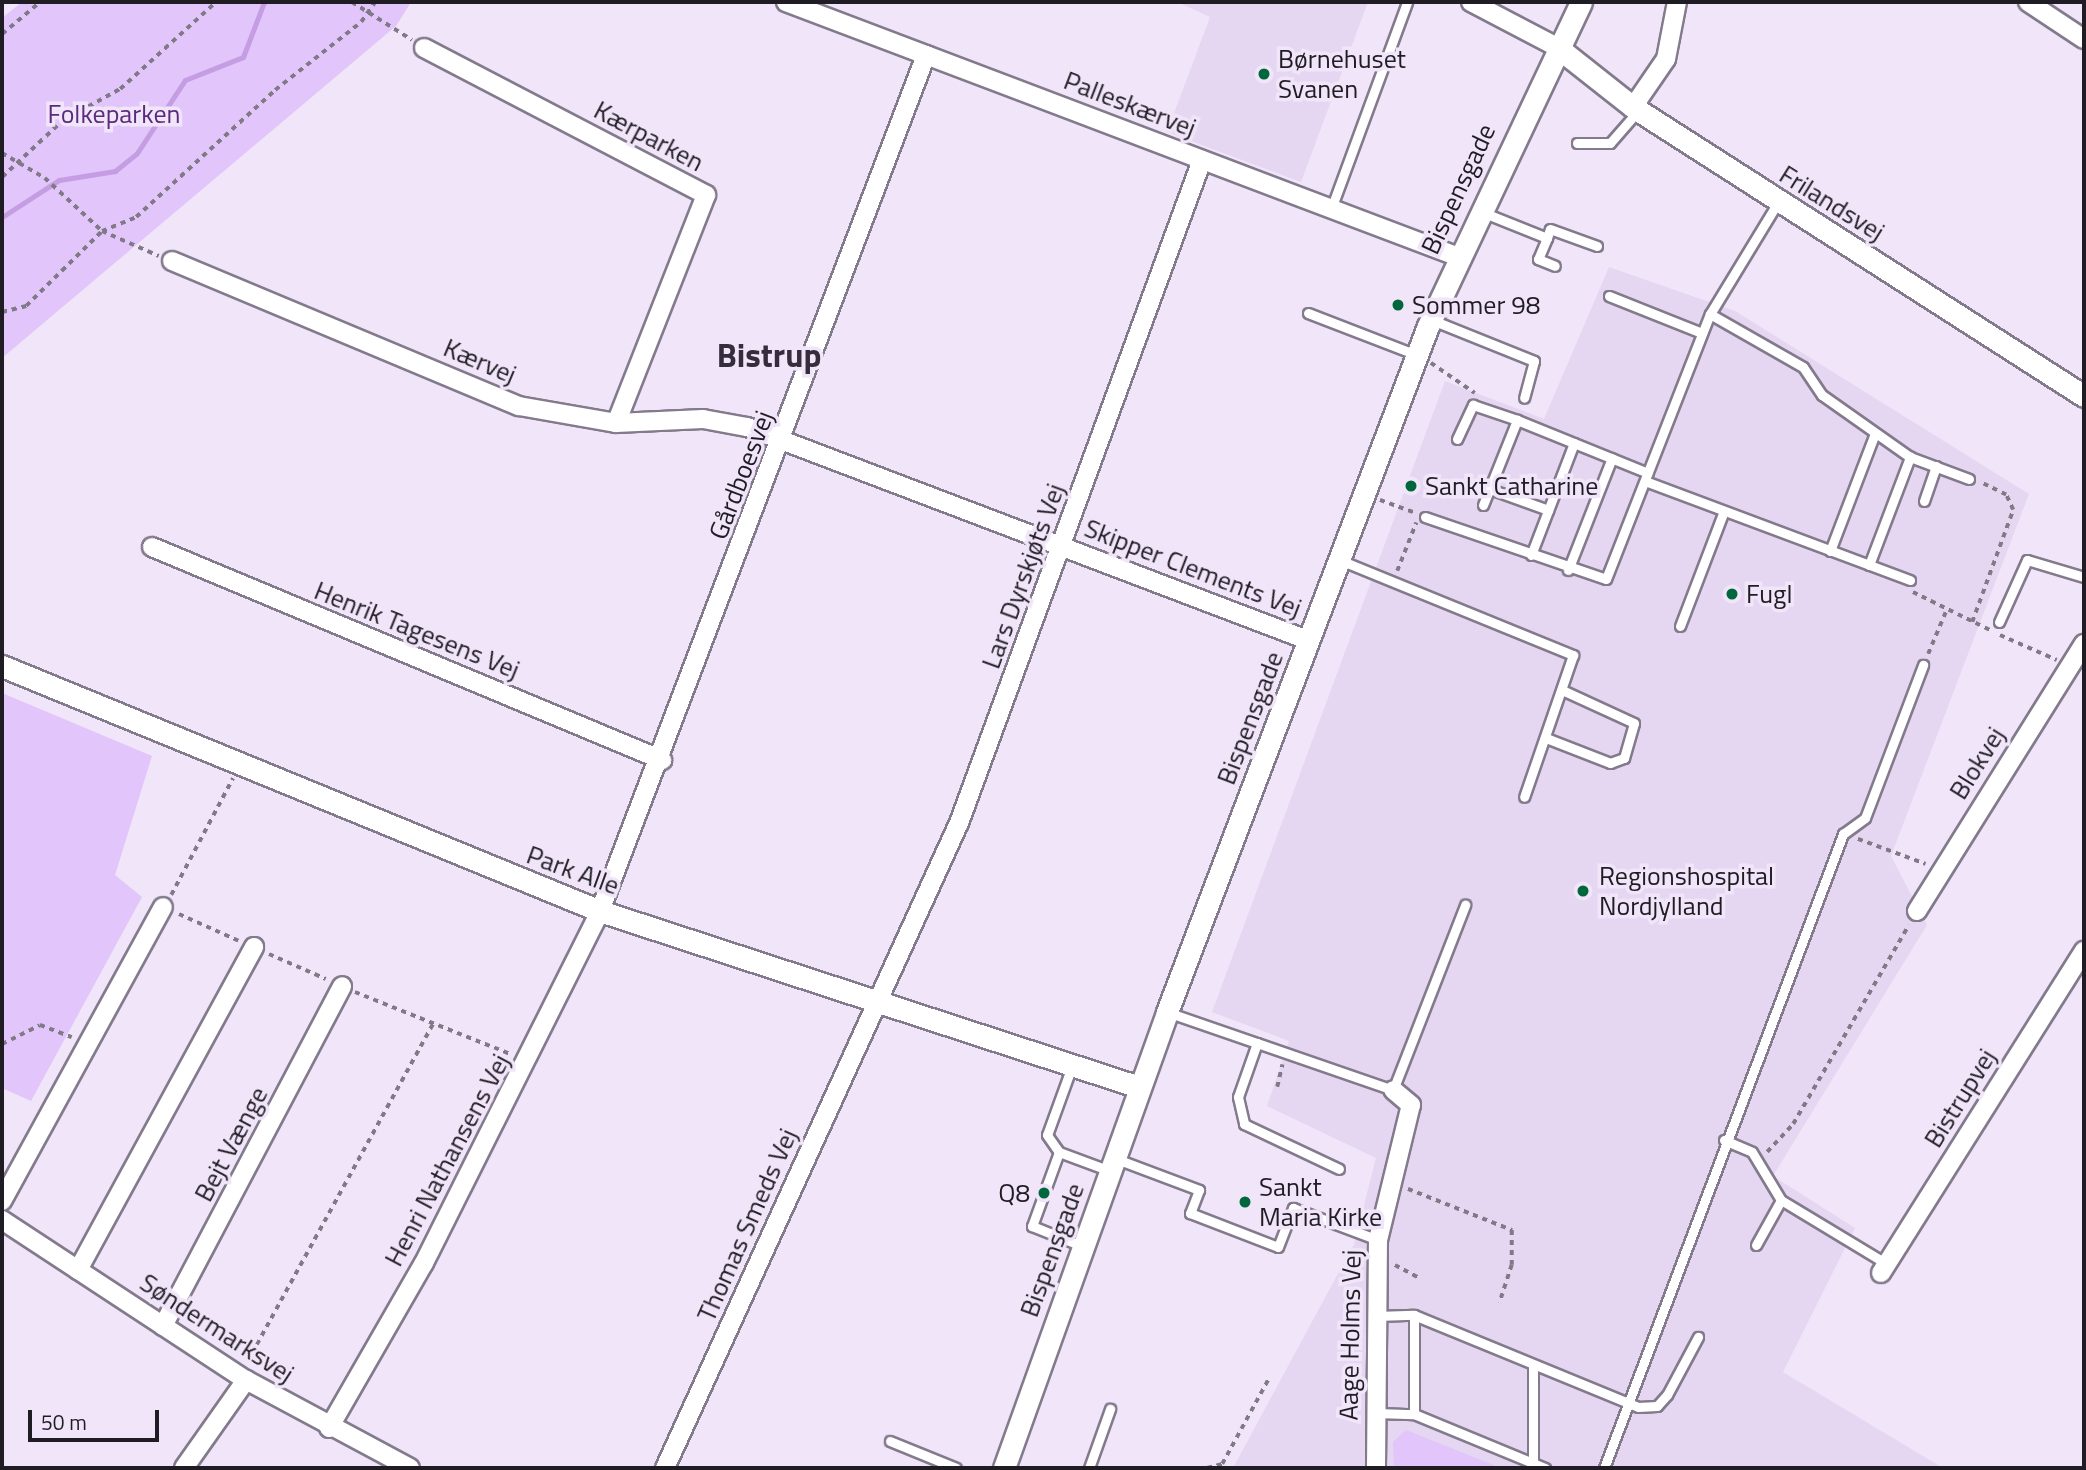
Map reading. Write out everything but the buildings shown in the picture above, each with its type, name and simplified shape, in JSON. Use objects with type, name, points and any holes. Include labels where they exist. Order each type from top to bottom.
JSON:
[{"type":"street","name":"Palleskærvej","points":[[786,2],[1456,256]]},
{"type":"street","points":[[1471,2],[1557,47]]},
{"type":"street","name":"Bispensgade","points":[[1004,1468],[1139,1087],[1431,319],[1456,256],[1581,2]]},
{"type":"street","points":[[1636,108],[1666,59],[1676,2]]},
{"type":"street","points":[[2028,2],[2084,39]]},
{"type":"street","name":"Frilandsvej","points":[[1557,47],[1636,108],[1778,202],[2084,396]]},
{"type":"street","name":"Kærparken","points":[[424,48],[706,195],[616,424]]},
{"type":"street","name":"Gårdboesvej","points":[[600,911],[662,760],[926,55]]},
{"type":"street","name":"Lars Dyrskjøts Vej","points":[[876,1004],[959,823],[1202,160]]},
{"type":"street","name":"Kærvej","points":[[173,261],[519,406],[616,424],[703,419],[782,441]]},
{"type":"street","name":"Skipper Clements Vej","points":[[782,441],[1310,641]]},
{"type":"street","name":"Henrik Tagesens Vej","points":[[152,547],[662,760]]},
{"type":"street","name":"Blokvej","points":[[1917,911],[2068,665],[2084,644]]},
{"type":"street","name":"Park Alle","points":[[2,666],[600,911],[876,1004],[1139,1087]]},
{"type":"street","points":[[2,1202],[163,907]]},
{"type":"street","name":"Henri Nathansens Vej","points":[[329,1428],[424,1263],[600,911]]},
{"type":"street","points":[[78,1270],[254,947]]},
{"type":"street","name":"Bistrupvej","points":[[1884,1268],[2084,951]]},
{"type":"street","name":"Bejt Vænge","points":[[163,1326],[342,986]]},
{"type":"street","name":"Thomas Smeds Vej","points":[[666,1468],[876,1004]]},
{"type":"street","name":"Aage Holms Vej","points":[[1376,1468],[1374,1316],[1378,1248],[1387,1181],[1411,1105],[1394,1090]]},
{"type":"street","name":"Søndermarksvej","points":[[2,1220],[243,1378],[329,1428],[410,1468]]},
{"type":"street","points":[[184,1468],[243,1378]]},
{"type":"lane","points":[[1331,209],[1407,2]]},
{"type":"lane","points":[[1577,143],[1610,143],[1636,108]]},
{"type":"lane","points":[[1422,516],[1568,570],[1606,579],[1710,314],[1778,202]]},
{"type":"lane","points":[[1478,210],[1547,238]]},
{"type":"lane","points":[[1555,266],[1538,259],[1550,229],[1597,246]]},
{"type":"lane","points":[[1609,296],[1702,333]]},
{"type":"lane","points":[[1308,313],[1417,356]]},
{"type":"lane","points":[[1710,314],[1802,367],[1822,395],[1910,457],[1969,479]]},
{"type":"lane","points":[[1431,319],[1534,361],[1524,398]]},
{"type":"lane","points":[[1457,439],[1470,407],[1485,408],[1612,458],[1646,477],[1724,511],[1910,580]]},
{"type":"lane","points":[[1483,505],[1517,420]]},
{"type":"lane","points":[[1830,551],[1875,433]]},
{"type":"lane","points":[[1531,555],[1574,443]]},
{"type":"lane","points":[[1869,565],[1910,457]]},
{"type":"lane","points":[[1568,570],[1612,458]]},
{"type":"lane","points":[[1924,501],[1936,466]]},
{"type":"lane","points":[[1490,489],[1548,510]]},
{"type":"lane","points":[[1680,626],[1724,511]]},
{"type":"lane","points":[[1999,622],[2026,559],[2084,577]]},
{"type":"lane","points":[[1340,560],[1569,650],[1573,666],[1524,797]]},
{"type":"lane","points":[[1604,1468],[1724,1140],[1843,834],[1866,818],[1923,665]]},
{"type":"lane","points":[[1546,738],[1610,762],[1624,758],[1634,723],[1564,691]]},
{"type":"lane","points":[[1167,1012],[1394,1090],[1465,905]]},
{"type":"lane","points":[[1256,1044],[1238,1097],[1244,1124],[1339,1169]]},
{"type":"lane","points":[[1072,1066],[1047,1135],[1059,1152],[1112,1164],[1199,1190],[1191,1213],[1279,1247],[1293,1208],[1378,1248]]},
{"type":"lane","points":[[1724,1140],[1757,1159],[1781,1200],[1884,1268]]},
{"type":"lane","points":[[1059,1152],[1032,1226],[1083,1246]]},
{"type":"lane","points":[[1756,1245],[1781,1200]]},
{"type":"lane","points":[[1374,1316],[1414,1315],[1629,1404],[1657,1406],[1698,1337]]},
{"type":"lane","points":[[1414,1315],[1414,1414]]},
{"type":"lane","points":[[1533,1365],[1533,1466]]},
{"type":"lane","points":[[1089,1468],[1110,1409]]},
{"type":"lane","points":[[1374,1413],[1414,1414],[1533,1466],[1545,1468]]},
{"type":"lane","points":[[890,1441],[956,1468]]},
{"type":"path","points":[[2,34],[40,2]]},
{"type":"path","points":[[2,177],[62,121],[111,96],[216,2]]},
{"type":"path","points":[[352,2],[424,48]]},
{"type":"path","points":[[2,312],[26,306],[102,231],[136,217],[369,12],[375,2]]},
{"type":"path","points":[[2,153],[46,178],[57,193],[102,231],[173,261]]},
{"type":"path","points":[[1417,356],[1451,371],[1453,383],[1487,399],[1485,408]]},
{"type":"path","points":[[1969,479],[2001,491],[2012,510],[1971,622]]},
{"type":"path","points":[[1365,495],[1422,516],[1394,580]]},
{"type":"path","points":[[1910,580],[1913,594],[2068,665]]},
{"type":"path","points":[[1923,665],[1946,611]]},
{"type":"path","points":[[163,907],[239,765]]},
{"type":"path","points":[[1843,834],[1942,870]]},
{"type":"path","points":[[1757,1159],[1793,1124],[1917,911]]},
{"type":"path","points":[[243,1378],[433,1023]]},
{"type":"path","points":[[2,1044],[40,1025],[88,1045]]},
{"type":"path","points":[[1277,1087],[1283,1052]]},
{"type":"path","points":[[1387,1181],[1512,1230],[1512,1265],[1500,1303]]},
{"type":"path","points":[[1378,1248],[1418,1277]]},
{"type":"path","points":[[1207,1468],[1222,1464],[1269,1378]]},
{"type":"shaded area","name":"Børnehuset Svanen","points":[[1177,2],[1368,2],[1301,182],[1167,132],[1210,17]]},
{"type":"shaded area","name":"Regionshospital Nordjylland","points":[[1609,267],[1735,311],[2029,494],[1891,856],[1927,925],[1773,1176],[1855,1228],[1783,1372],[1943,1468],[1233,1468],[1354,1244],[1376,1158],[1267,1106],[1289,1041],[1212,1012],[1445,381],[1544,419]]},
{"type":"green space","name":"Folkeparken","points":[[22,2],[411,2],[396,26],[2,358],[2,18]]},
{"type":"green space","points":[[2,693],[152,756],[115,875],[142,897],[31,1101],[2,1088]]},
{"type":"green space","points":[[1406,1430],[1501,1468],[1394,1468],[1393,1442]]},
{"type":"waterway","points":[[2,217],[59,180],[115,171],[137,153],[185,80],[243,57],[264,2]]},
{"type":"place","name":"Børnehuset Svanen","points":[[1264,74]]},
{"type":"place","name":"Sommer 98","points":[[1398,305]]},
{"type":"place","name":"Sankt Catharine","points":[[1411,486]]},
{"type":"place","name":"Fugl","points":[[1732,594]]},
{"type":"place","name":"Regionshospital Nordjylland","points":[[1583,891]]},
{"type":"place","name":"Q8","points":[[1044,1193]]},
{"type":"place","name":"Sankt Maria Kirke","points":[[1245,1202]]},
{"type":"district","name":"Bistrup","points":[[769,356]]}]
